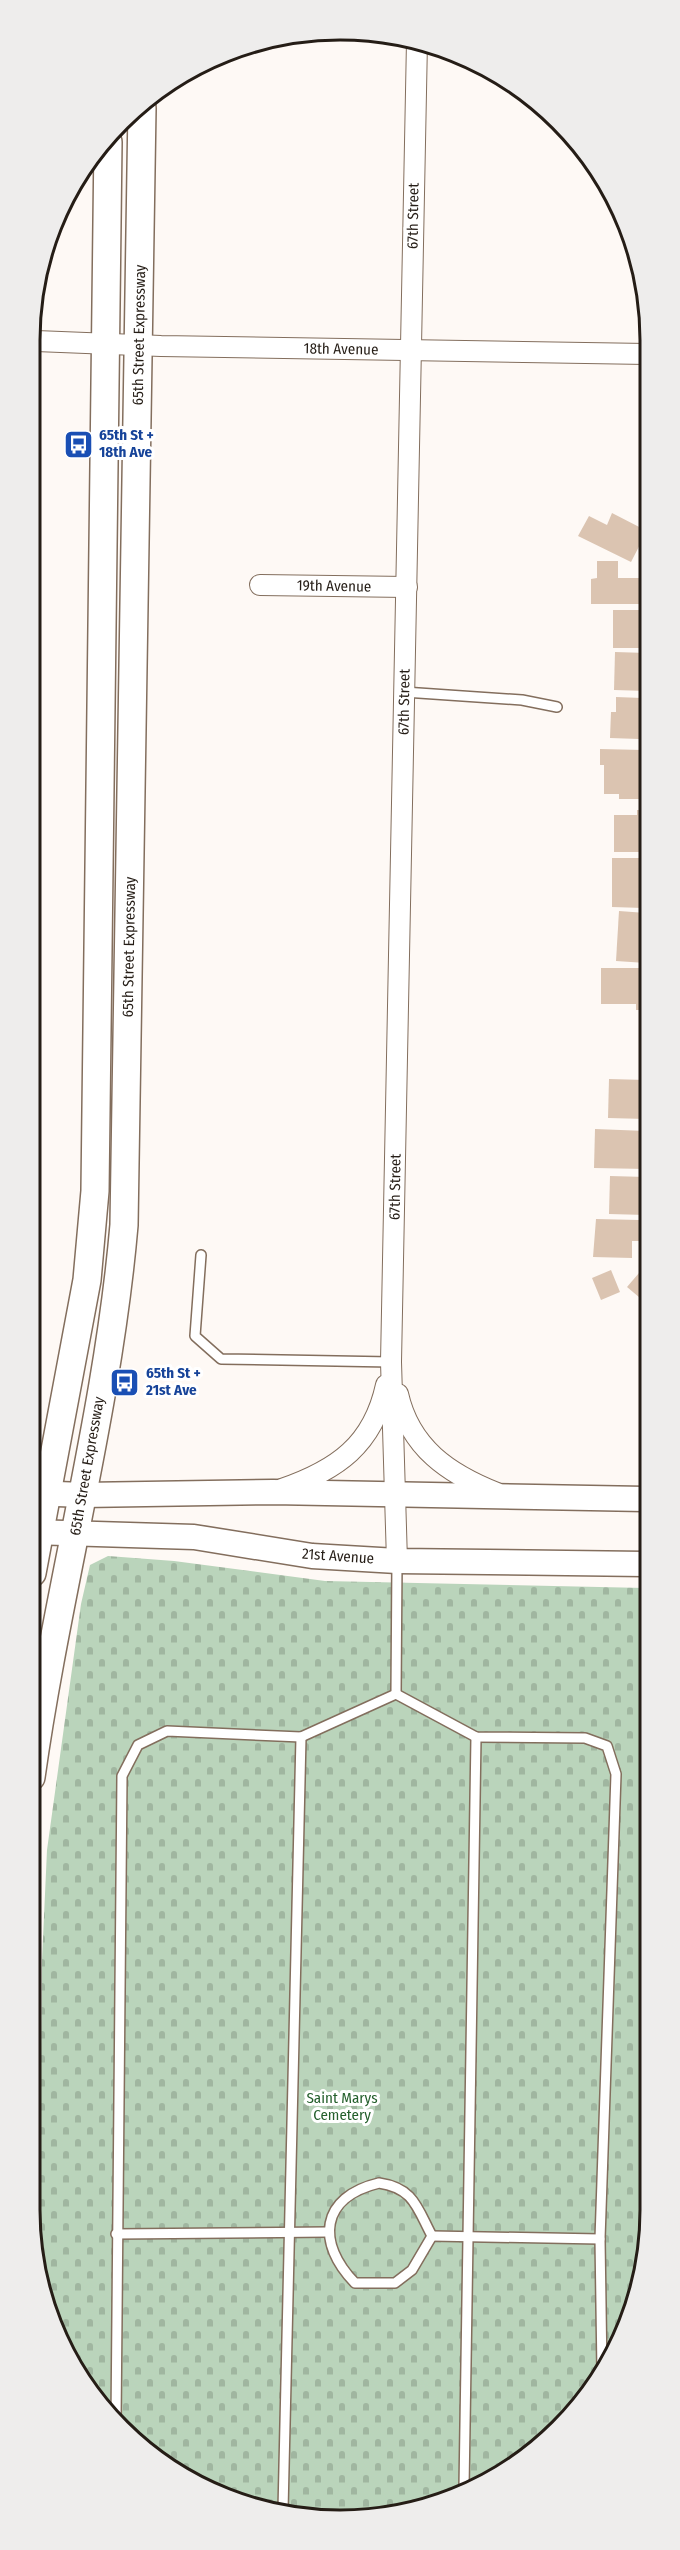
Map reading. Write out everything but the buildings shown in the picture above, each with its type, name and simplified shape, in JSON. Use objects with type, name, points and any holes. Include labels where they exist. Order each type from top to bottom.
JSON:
[{"type":"main road","name":"65th Street Expressway","points":[[40,1714],[82,1495],[119,1282],[124,1225],[142,116]]},
{"type":"main road","name":"65th Street Expressway","points":[[40,1493],[87,1280],[95,1191],[108,151]]},
{"type":"street","name":"67th Street","points":[[397,1561],[391,1362],[417,51]]},
{"type":"street","name":"18th Avenue","points":[[40,341],[411,351],[640,354]]},
{"type":"street","name":"19th Avenue","points":[[261,585],[406,587]]},
{"type":"street","name":"67th Street","points":[[273,1492],[325,1472],[358,1445],[373,1424],[383,1400],[391,1362]]},
{"type":"street","name":"67th Street","points":[[391,1362],[401,1405],[420,1443],[452,1472],[506,1496]]},
{"type":"street","points":[[40,1493],[82,1495],[273,1492],[640,1499]]},
{"type":"street","name":"21st Avenue","points":[[40,1532],[194,1537],[312,1556],[397,1561],[640,1564]]},
{"type":"lane","points":[[404,692],[522,700],[557,707]]},
{"type":"lane","points":[[201,1255],[195,1336],[221,1359],[391,1362]]},
{"type":"lane","points":[[396,1694],[397,1561]]},
{"type":"lane","points":[[116,2408],[122,1776],[138,1745],[167,1731],[302,1737],[396,1694]]},
{"type":"lane","points":[[396,1694],[476,1737],[585,1738],[607,1746],[616,1774],[600,2239],[602,2355]]},
{"type":"lane","points":[[283,2504],[302,1737]]},
{"type":"lane","points":[[464,2483],[476,1737]]},
{"type":"lane","points":[[379,2183],[395,2185],[405,2191],[417,2204],[432,2236],[412,2270],[395,2283],[377,2285],[355,2283],[341,2268],[328,2232],[332,2214],[344,2198],[363,2187],[379,2183]]},
{"type":"lane","points":[[116,2234],[328,2232]]},
{"type":"lane","points":[[432,2236],[600,2239]]},
{"type":"green space","name":"Saint Marys Cemetery","points":[[108,1556],[174,1561],[325,1581],[640,1588],[640,2210],[634,2268],[617,2325],[599,2360],[578,2392],[552,2422],[522,2448],[490,2469],[455,2487],[398,2504],[340,2510],[282,2504],[225,2487],[174,2459],[128,2422],[91,2376],[63,2325],[46,2268],[41,2230],[42,1960],[47,1850],[81,1604],[90,1565]]},
{"type":"place","name":"65th St + 18th Ave","points":[[78,444]]},
{"type":"place","name":"65th St + 21st Ave","points":[[125,1382]]}]
